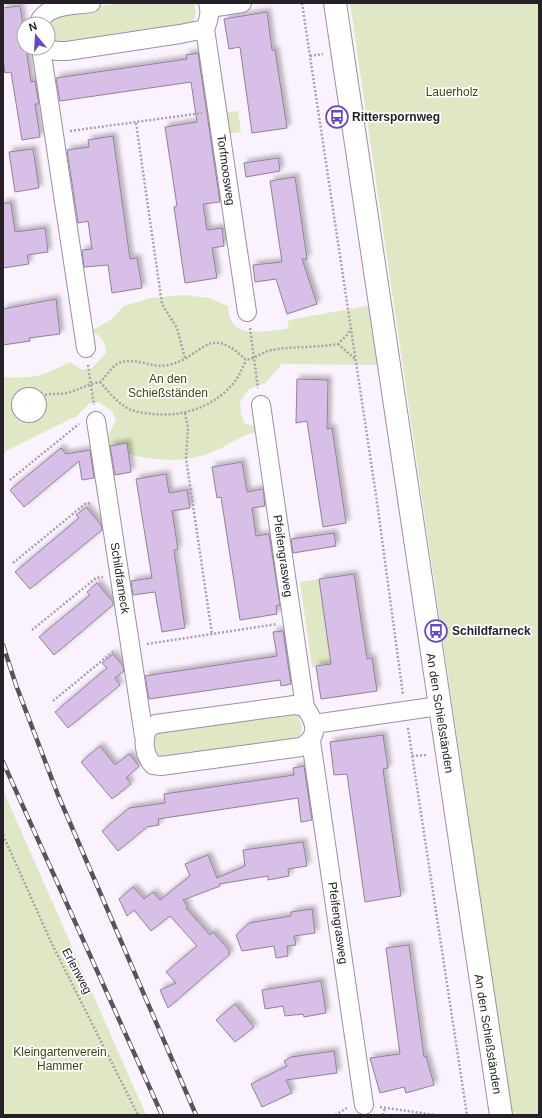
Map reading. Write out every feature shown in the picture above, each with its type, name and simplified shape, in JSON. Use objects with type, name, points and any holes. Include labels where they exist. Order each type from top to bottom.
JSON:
[{"type":"street","points":[[35,3],[37,16]]},
{"type":"street","points":[[42,16],[44,13],[52,10],[91,3]]},
{"type":"street","points":[[56,51],[67,51],[205,29],[209,20],[209,5],[242,3]]},
{"type":"street","name":"An den Schießständen","points":[[335,3],[501,1115]]},
{"type":"street","name":"Torfmoosweg","points":[[205,29],[247,312]]},
{"type":"street","points":[[42,56],[86,348]]},
{"type":"street","name":"Pfeifengrasweg","points":[[261,405],[305,707]]},
{"type":"street","name":"Schildfarneck","points":[[96,421],[147,758],[153,765],[161,766],[301,747],[311,741]]},
{"type":"street","points":[[144,736],[148,728],[156,724],[294,705],[305,707],[314,724],[314,734],[311,741]]},
{"type":"street","points":[[314,724],[439,706]]},
{"type":"street","name":"Pfeifengrasweg","points":[[311,741],[364,1105]]},
{"type":"path","points":[[302,3],[356,359],[405,711],[467,1115]]},
{"type":"path","points":[[54,133],[136,123],[217,110]]},
{"type":"path","points":[[136,123],[162,304],[177,328],[185,358]]},
{"type":"path","points":[[247,312],[261,405]]},
{"type":"path","points":[[100,382],[116,400],[132,411],[156,414],[185,413],[196,410],[221,396],[235,381],[246,360],[271,350],[300,346],[338,344],[347,335],[351,328]]},
{"type":"path","points":[[34,399],[41,395],[68,392],[91,383],[100,382],[110,370],[118,364],[129,361],[165,366],[185,358],[205,345],[219,342],[233,348],[246,360]]},
{"type":"path","points":[[338,344],[356,359]]},
{"type":"path","points":[[10,480],[78,424],[96,421],[86,348]]},
{"type":"path","points":[[185,413],[188,428],[186,458],[212,634]]},
{"type":"path","points":[[13,563],[85,504],[108,500]]},
{"type":"path","points":[[32,630],[96,578],[119,574]]},
{"type":"path","points":[[53,701],[113,650],[293,621]]},
{"type":"path","points":[[412,756],[430,755]]},
{"type":"path","name":"Erlenweg","points":[[3,835],[52,944],[138,1115]]},
{"type":"path","points":[[364,1105],[435,1115]]},
{"type":"path","points":[[384,1115],[385,1108]]},
{"type":"green space","points":[[122,3],[194,3],[196,12],[193,24],[62,46],[56,43],[56,16],[53,16],[56,12]]},
{"type":"green space","name":"Lauerholz","points":[[350,3],[539,3],[539,1115],[512,1115]]},
{"type":"green space","points":[[238,111],[241,132],[228,134],[224,113]]},
{"type":"green space","points":[[185,295],[209,298],[228,306],[230,317],[234,325],[241,329],[258,332],[287,329],[289,320],[372,305],[380,365],[282,364],[265,383],[249,389],[240,403],[241,414],[245,424],[257,426],[258,432],[247,434],[224,447],[197,457],[174,460],[152,459],[128,454],[127,443],[108,446],[107,438],[116,420],[112,411],[99,402],[89,404],[77,416],[6,451],[3,455],[3,377],[38,376],[53,371],[70,362],[82,370],[92,368],[106,353],[105,345],[102,339],[91,331],[112,319],[124,306],[151,298]],"holes":[[[27,397],[34,399],[37,404],[36,408],[33,412],[28,414],[22,409],[21,402]]]},
{"type":"green space","points":[[319,579],[331,664],[312,667],[300,582]]},
{"type":"green space","points":[[297,713],[302,727],[299,740],[161,760],[153,752],[153,734],[157,730]]},
{"type":"green space","name":"Kleingartenverein Hammer","points":[[3,790],[146,1115],[3,1115]]},
{"type":"building","points":[[20,6],[21,16],[16,16],[16,56],[27,56],[31,82],[35,81],[39,104],[35,104],[40,137],[22,140],[11,72],[5,73],[3,59],[3,8]]},
{"type":"building","points":[[267,12],[272,50],[275,50],[287,128],[252,133],[240,47],[229,49],[224,19]]},
{"type":"building","points":[[198,53],[220,202],[203,204],[207,230],[222,228],[224,246],[212,248],[217,278],[185,283],[174,207],[177,206],[165,127],[197,122],[191,82],[60,101],[56,78],[187,59],[186,55]]},
{"type":"building","points":[[113,136],[130,259],[137,258],[142,288],[112,293],[108,265],[84,267],[82,250],[92,249],[88,221],[78,223],[67,150],[89,147],[88,140]]},
{"type":"building","points":[[33,149],[39,188],[15,192],[9,152]]},
{"type":"building","points":[[278,158],[280,171],[246,177],[244,163]]},
{"type":"building","points":[[295,177],[307,259],[302,259],[317,304],[287,314],[276,279],[255,282],[253,265],[282,262],[270,181]]},
{"type":"building","points":[[3,203],[11,203],[15,232],[45,228],[48,252],[27,255],[29,264],[3,268]]},
{"type":"building","points":[[56,299],[60,334],[29,338],[30,341],[3,345],[3,309]]},
{"type":"building","points":[[297,379],[328,380],[327,429],[332,428],[346,523],[323,527],[307,421],[296,423]]},
{"type":"building","points":[[127,443],[131,472],[115,475],[110,446]]},
{"type":"building","points":[[61,448],[66,454],[90,450],[94,478],[82,480],[79,461],[24,507],[10,490]]},
{"type":"building","points":[[242,462],[247,492],[263,489],[265,506],[252,508],[256,536],[269,534],[280,605],[276,606],[277,614],[240,620],[221,497],[217,498],[212,467]]},
{"type":"building","points":[[166,474],[169,493],[187,490],[190,508],[172,511],[178,549],[174,550],[185,628],[162,632],[155,592],[133,595],[131,581],[152,578],[136,479]]},
{"type":"building","points":[[86,507],[101,525],[102,530],[30,589],[15,572],[79,518],[76,515]]},
{"type":"building","points":[[334,533],[336,546],[293,553],[291,539]]},
{"type":"building","points":[[354,574],[367,659],[372,658],[377,691],[321,699],[316,666],[331,664],[319,579]]},
{"type":"building","points":[[97,583],[113,602],[113,605],[54,655],[39,637],[90,595],[87,592]]},
{"type":"building","points":[[283,631],[291,684],[281,686],[280,680],[149,699],[145,676],[277,656],[273,632]]},
{"type":"building","points":[[113,654],[123,666],[124,671],[115,678],[120,685],[68,728],[55,712],[107,668],[102,663]]},
{"type":"building","points":[[383,735],[388,768],[383,769],[401,896],[365,902],[347,774],[334,775],[330,742]]},
{"type":"building","points":[[100,746],[115,765],[129,754],[139,766],[126,778],[131,784],[112,799],[81,762]]},
{"type":"building","points":[[304,766],[312,820],[301,822],[298,798],[158,819],[159,825],[147,827],[118,851],[102,831],[129,808],[165,803],[164,794],[294,775],[293,768]]},
{"type":"building","points":[[303,842],[307,866],[288,869],[289,876],[268,880],[268,876],[219,884],[220,886],[183,900],[188,907],[186,908],[210,935],[213,932],[229,950],[229,955],[168,1008],[160,990],[176,983],[166,972],[197,946],[170,916],[151,931],[134,910],[127,916],[119,899],[133,887],[144,899],[153,892],[160,900],[190,876],[185,864],[208,855],[217,878],[245,866],[243,850]]},
{"type":"building","points":[[312,909],[315,933],[294,936],[296,945],[287,946],[288,956],[276,958],[274,946],[242,951],[236,935],[249,923],[291,916],[291,912]]},
{"type":"building","points":[[409,945],[424,1057],[426,1056],[434,1085],[406,1093],[404,1087],[380,1093],[370,1058],[400,1054],[386,948]]},
{"type":"building","points":[[321,981],[326,1013],[304,1017],[303,1014],[285,1016],[283,1006],[265,1009],[262,990]]},
{"type":"building","points":[[235,1004],[254,1027],[235,1042],[216,1020]]},
{"type":"building","points":[[334,1051],[337,1073],[286,1080],[292,1093],[262,1107],[251,1084],[287,1066],[284,1061],[291,1057]]},
{"type":"railway","points":[[3,645],[16,685],[58,795],[196,1115]]},
{"type":"railway","points":[[3,762],[162,1115]]},
{"type":"place","name":"Ritterspornweg","points":[[337,117]]},
{"type":"place","name":"Schildfarneck","points":[[436,631]]}]
